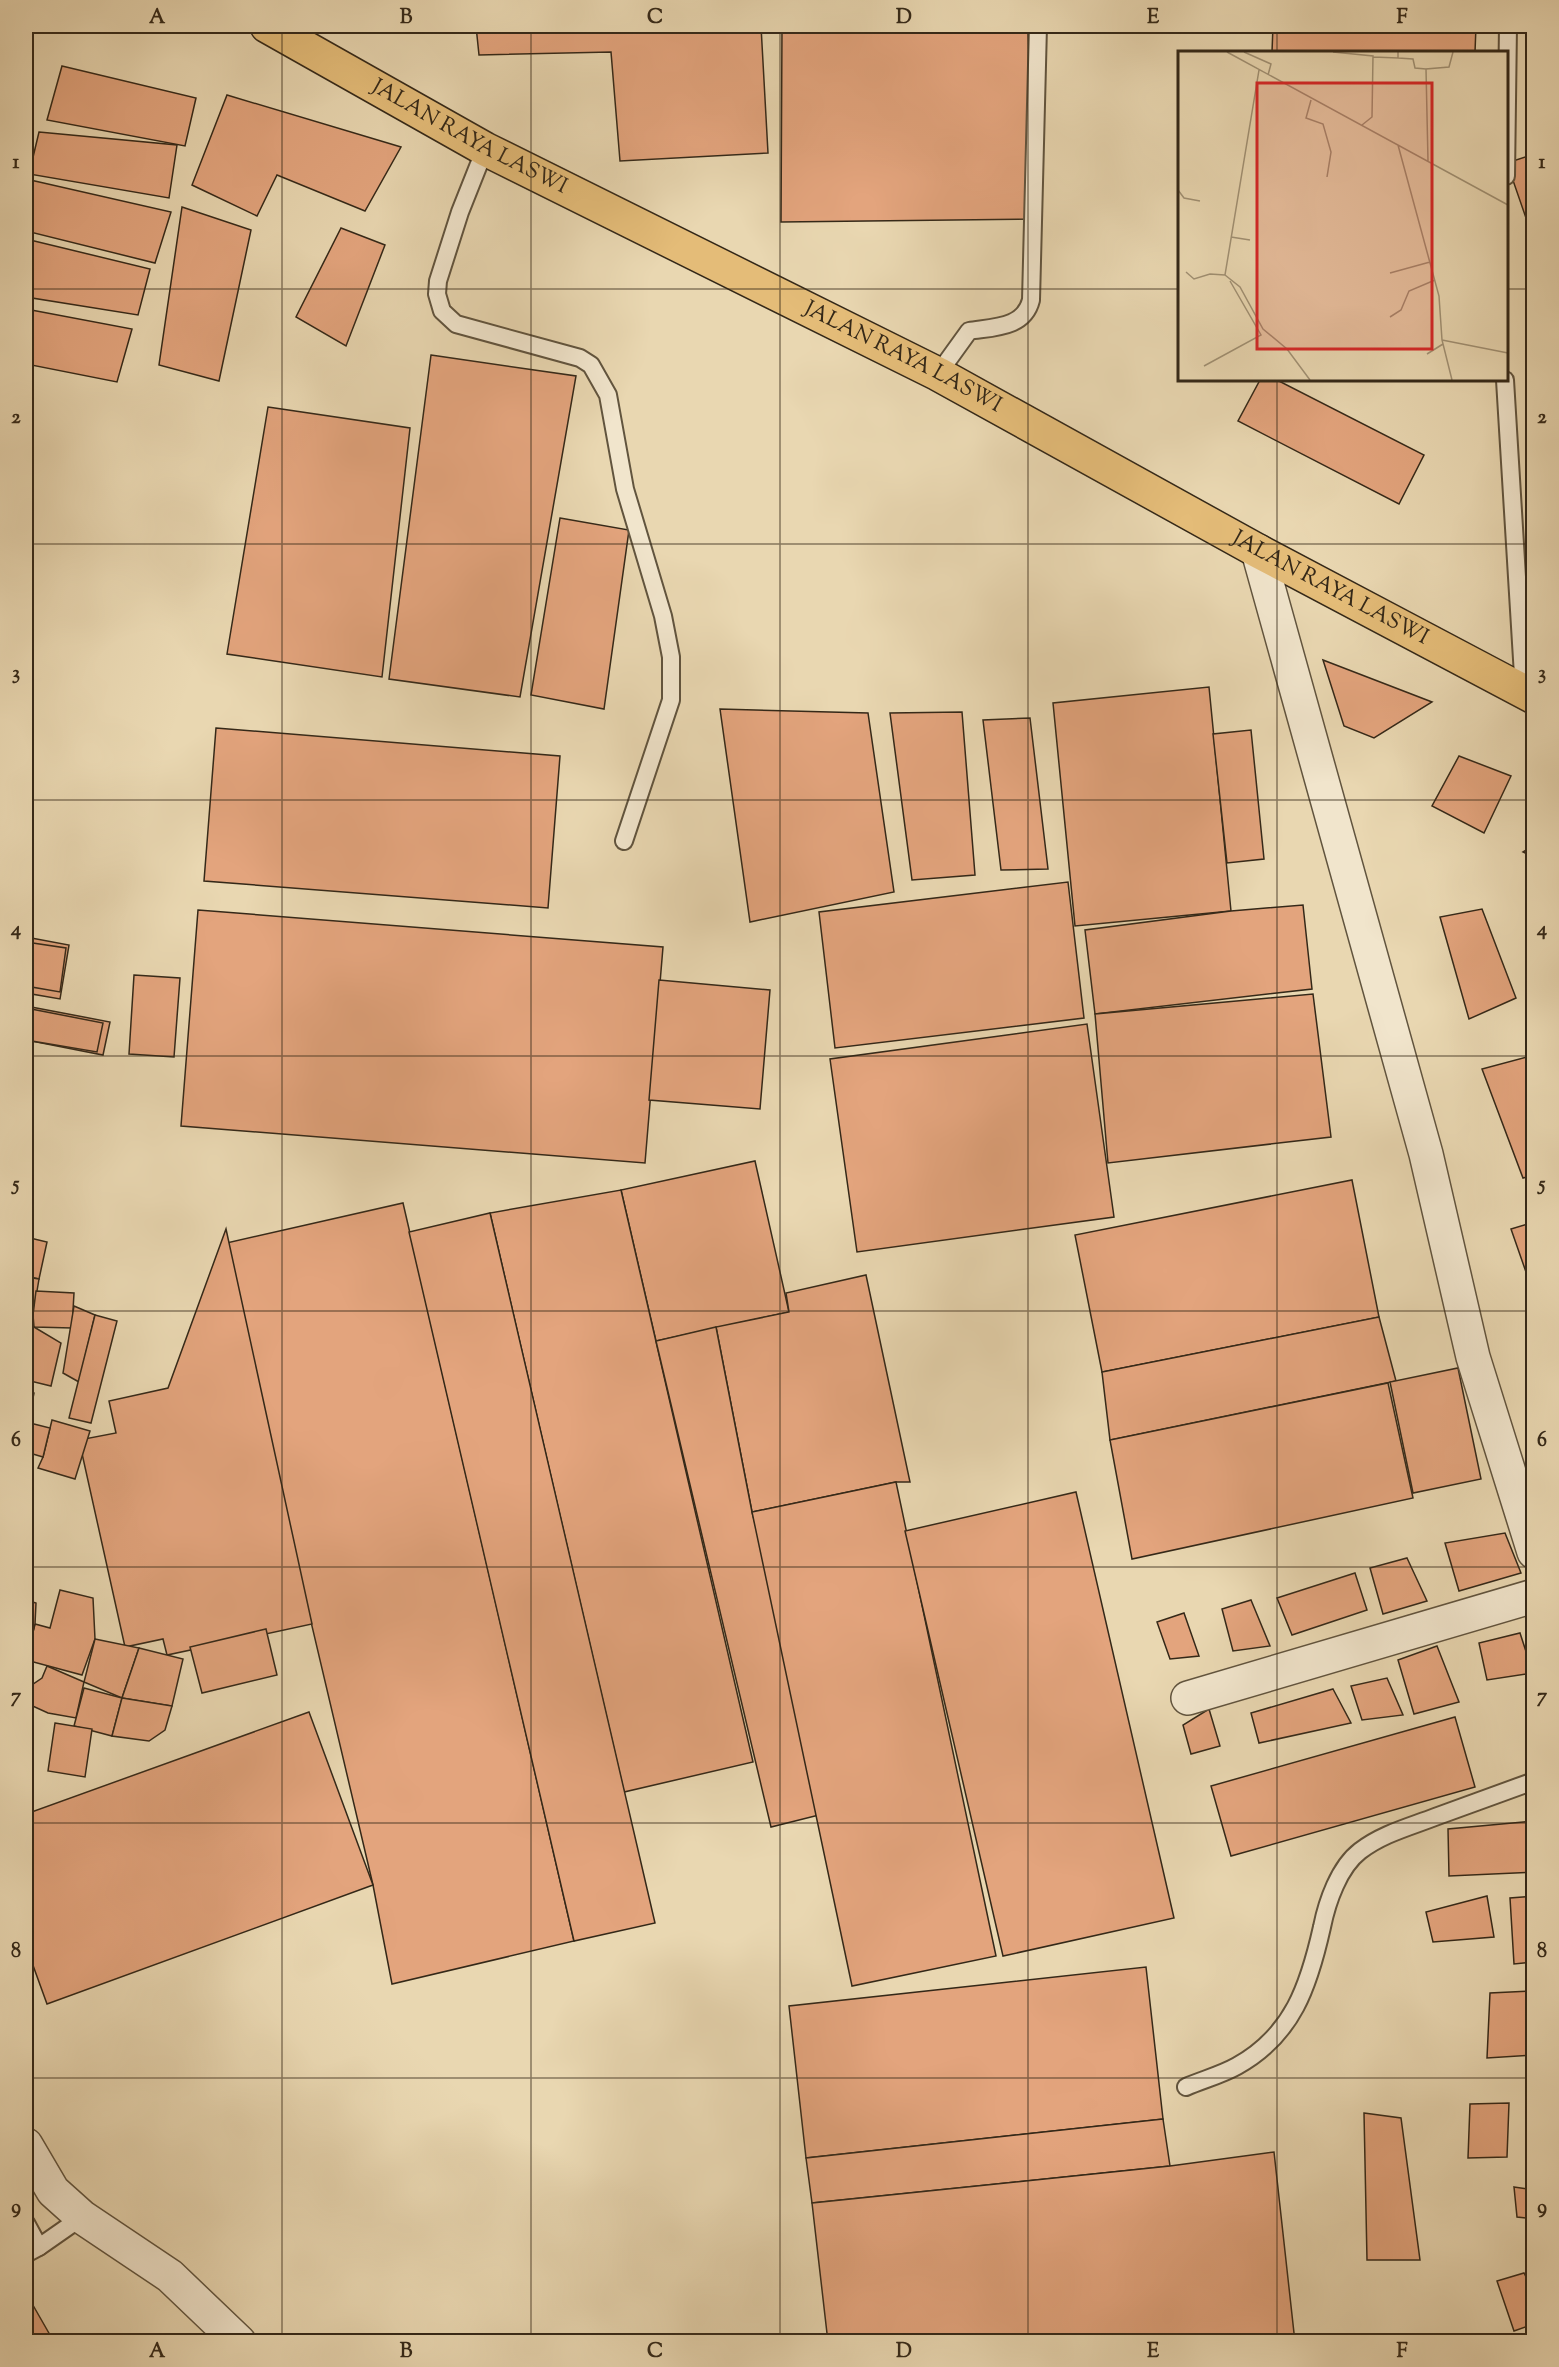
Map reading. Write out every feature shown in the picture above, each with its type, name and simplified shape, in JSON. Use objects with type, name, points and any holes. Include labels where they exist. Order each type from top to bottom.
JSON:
[{"type":"main road","name":"JALAN RAYA LASWI","points":[[267,26],[485,149],[938,374],[1258,551],[1528,694]]},
{"type":"street","points":[[1258,551],[1425,1154],[1473,1357],[1533,1552]]},
{"type":"street","points":[[1188,1698],[1533,1596]]},
{"type":"street","points":[[26,2145],[53,2191],[82,2217],[170,2276],[239,2342]]},
{"type":"lane","points":[[938,374],[969,332],[1015,322],[1029,309],[1034,219],[1038,26]]},
{"type":"lane","points":[[1508,26],[1508,51]]},
{"type":"lane","points":[[485,149],[460,213],[438,281],[437,294],[442,311],[456,324],[580,357],[591,365],[608,395],[625,489],[663,616],[670,657],[671,700],[624,841]]},
{"type":"lane","points":[[1505,381],[1528,694]]},
{"type":"lane","points":[[1186,2087],[1237,2066],[1264,2046],[1287,2021],[1299,2003],[1311,1972],[1326,1907],[1338,1880],[1359,1852],[1388,1834],[1533,1781]]},
{"type":"lane","points":[[26,2223],[32,2251],[82,2217]]},
{"type":"building","points":[[476,26],[761,26],[768,153],[620,161],[611,52],[479,55]]},
{"type":"building","points":[[782,26],[1028,26],[1034,219],[781,222]]},
{"type":"building","points":[[1273,26],[1476,26],[1475,51],[1272,51]]},
{"type":"building","points":[[62,66],[196,98],[185,146],[47,120]]},
{"type":"building","points":[[227,95],[401,147],[365,211],[277,175],[257,216],[192,185]]},
{"type":"building","points":[[39,132],[177,145],[169,198],[29,174]]},
{"type":"building","points":[[1534,154],[1534,217],[1526,218],[1508,163]]},
{"type":"building","points":[[26,179],[171,212],[155,263],[26,231]]},
{"type":"building","points":[[182,207],[251,230],[219,381],[159,365]]},
{"type":"building","points":[[1534,217],[1534,264],[1529,264],[1526,218]]},
{"type":"building","points":[[341,228],[385,245],[346,346],[296,317]]},
{"type":"building","points":[[26,239],[150,269],[138,315],[26,297]]},
{"type":"building","points":[[1534,274],[1534,309],[1530,275]]},
{"type":"building","points":[[26,309],[132,329],[117,382],[26,364]]},
{"type":"building","points":[[431,355],[576,376],[520,697],[389,679]]},
{"type":"building","points":[[1259,381],[1279,381],[1424,455],[1399,504],[1238,421]]},
{"type":"building","points":[[268,407],[410,428],[382,677],[227,654]]},
{"type":"building","points":[[560,518],[629,530],[604,709],[531,695]]},
{"type":"building","points":[[1323,660],[1432,702],[1374,738],[1344,726]]},
{"type":"building","points":[[1209,687],[1231,911],[1075,926],[1053,703]]},
{"type":"building","points":[[720,709],[868,713],[894,892],[750,922]]},
{"type":"building","points":[[962,712],[975,875],[912,880],[890,713]]},
{"type":"building","points":[[1030,718],[1048,869],[1001,870],[983,720]]},
{"type":"building","points":[[216,728],[560,756],[548,908],[204,881]]},
{"type":"building","points":[[1251,730],[1264,859],[1227,863],[1213,734]]},
{"type":"building","points":[[1459,756],[1511,776],[1484,833],[1432,806]]},
{"type":"building","points":[[1534,845],[1534,857],[1523,852]]},
{"type":"building","points":[[1068,882],[1084,1018],[835,1048],[819,912]]},
{"type":"building","points":[[1303,905],[1312,989],[1095,1014],[1085,930],[1231,911]]},
{"type":"building","points":[[1482,909],[1516,998],[1469,1019],[1440,917]]},
{"type":"building","points":[[198,910],[663,947],[645,1163],[181,1126]]},
{"type":"building","points":[[26,937],[69,945],[60,999],[26,993]]},
{"type":"building","points":[[26,942],[66,948],[60,992],[26,986]]},
{"type":"building","points":[[134,975],[180,978],[174,1057],[129,1054]]},
{"type":"building","points":[[659,980],[770,990],[760,1109],[649,1100]]},
{"type":"building","points":[[1313,994],[1331,1137],[1108,1163],[1095,1014]]},
{"type":"building","points":[[26,1006],[110,1022],[103,1055],[26,1040]]},
{"type":"building","points":[[26,1008],[103,1023],[97,1052],[26,1040]]},
{"type":"building","points":[[1087,1024],[1114,1217],[857,1252],[830,1059]]},
{"type":"building","points":[[1531,1056],[1534,1062],[1534,1175],[1523,1178],[1482,1069]]},
{"type":"building","points":[[26,1097],[31,1098],[26,1128]]},
{"type":"building","points":[[755,1161],[789,1312],[656,1341],[621,1190]]},
{"type":"building","points":[[1352,1180],[1379,1317],[1102,1372],[1075,1235]]},
{"type":"building","points":[[621,1190],[753,1762],[624,1792],[490,1213]]},
{"type":"building","points":[[403,1203],[574,1941],[392,1984],[373,1885],[222,1244]]},
{"type":"building","points":[[490,1213],[655,1923],[574,1941],[409,1232]]},
{"type":"building","points":[[1534,1222],[1534,1295],[1511,1229]]},
{"type":"building","points":[[226,1229],[312,1624],[167,1655],[163,1639],[125,1647],[79,1440],[116,1433],[109,1401],[168,1388]]},
{"type":"building","points":[[26,1237],[47,1242],[39,1279],[26,1276]]},
{"type":"building","points":[[866,1275],[910,1482],[896,1482],[752,1512],[716,1327],[789,1312],[786,1293]]},
{"type":"building","points":[[26,1277],[39,1279],[33,1315],[26,1314]]},
{"type":"building","points":[[36,1291],[74,1293],[72,1328],[34,1327]]},
{"type":"building","points":[[74,1306],[95,1315],[79,1382],[63,1373]]},
{"type":"building","points":[[95,1315],[117,1321],[91,1423],[69,1418]]},
{"type":"building","points":[[1379,1317],[1396,1381],[1110,1440],[1102,1372]]},
{"type":"building","points":[[34,1327],[61,1343],[51,1386],[26,1380],[26,1328]]},
{"type":"building","points":[[716,1327],[752,1512],[831,1812],[771,1827],[656,1341]]},
{"type":"building","points":[[1458,1368],[1481,1479],[1413,1493],[1390,1382]]},
{"type":"building","points":[[1388,1383],[1413,1498],[1132,1559],[1110,1440]]},
{"type":"building","points":[[26,1391],[34,1393],[29,1418],[26,1418]]},
{"type":"building","points":[[52,1420],[90,1431],[75,1479],[38,1468]]},
{"type":"building","points":[[26,1422],[50,1428],[43,1457],[26,1452]]},
{"type":"building","points":[[896,1482],[996,1956],[852,1986],[752,1512]]},
{"type":"building","points":[[1076,1492],[1174,1918],[1003,1956],[905,1531]]},
{"type":"building","points":[[1505,1533],[1521,1573],[1459,1591],[1445,1543]]},
{"type":"building","points":[[1407,1558],[1427,1601],[1383,1614],[1370,1568]]},
{"type":"building","points":[[1355,1573],[1367,1610],[1292,1635],[1277,1598]]},
{"type":"building","points":[[60,1590],[93,1598],[95,1639],[82,1675],[26,1660],[35,1624],[50,1628]]},
{"type":"building","points":[[26,1600],[36,1603],[35,1624],[26,1660]]},
{"type":"building","points":[[1251,1600],[1270,1646],[1233,1651],[1222,1609]]},
{"type":"building","points":[[1184,1613],[1199,1656],[1170,1659],[1157,1622]]},
{"type":"building","points":[[266,1629],[277,1675],[202,1693],[190,1647]]},
{"type":"building","points":[[1520,1633],[1533,1673],[1487,1680],[1479,1643]]},
{"type":"building","points":[[95,1639],[139,1648],[122,1698],[84,1682]]},
{"type":"building","points":[[1437,1646],[1459,1702],[1414,1714],[1398,1660]]},
{"type":"building","points":[[139,1648],[183,1659],[172,1706],[122,1698]]},
{"type":"building","points":[[47,1666],[84,1682],[76,1718],[48,1713],[26,1703],[26,1689],[42,1678]]},
{"type":"building","points":[[1387,1678],[1403,1715],[1362,1720],[1351,1686]]},
{"type":"building","points":[[84,1688],[122,1698],[112,1736],[74,1726]]},
{"type":"building","points":[[1333,1689],[1351,1723],[1259,1743],[1251,1713]]},
{"type":"building","points":[[122,1698],[172,1706],[165,1730],[149,1741],[112,1736]]},
{"type":"building","points":[[1209,1709],[1220,1746],[1191,1754],[1183,1725]]},
{"type":"building","points":[[309,1712],[373,1885],[47,2004],[26,1946],[26,1814]]},
{"type":"building","points":[[1455,1717],[1475,1787],[1231,1856],[1211,1786]]},
{"type":"building","points":[[55,1723],[92,1729],[85,1777],[48,1771]]},
{"type":"building","points":[[1534,1821],[1534,1872],[1449,1876],[1448,1829]]},
{"type":"building","points":[[1487,1896],[1494,1937],[1433,1942],[1426,1912]]},
{"type":"building","points":[[1534,1896],[1534,1962],[1514,1964],[1510,1898]]},
{"type":"building","points":[[1146,1967],[1163,2119],[806,2158],[789,2006]]},
{"type":"building","points":[[1529,1991],[1533,2055],[1487,2058],[1490,1993]]},
{"type":"building","points":[[1509,2103],[1507,2157],[1468,2158],[1470,2104]]},
{"type":"building","points":[[1364,2113],[1401,2118],[1420,2260],[1367,2260]]},
{"type":"building","points":[[1163,2119],[1170,2166],[812,2203],[806,2158]]},
{"type":"building","points":[[1274,2152],[1295,2342],[828,2342],[812,2203],[1170,2166]]},
{"type":"building","points":[[1514,2187],[1534,2190],[1534,2219],[1517,2217]]},
{"type":"building","points":[[1524,2273],[1534,2292],[1534,2324],[1514,2331],[1497,2281]]},
{"type":"building","points":[[26,2293],[54,2342],[26,2342]]}]
